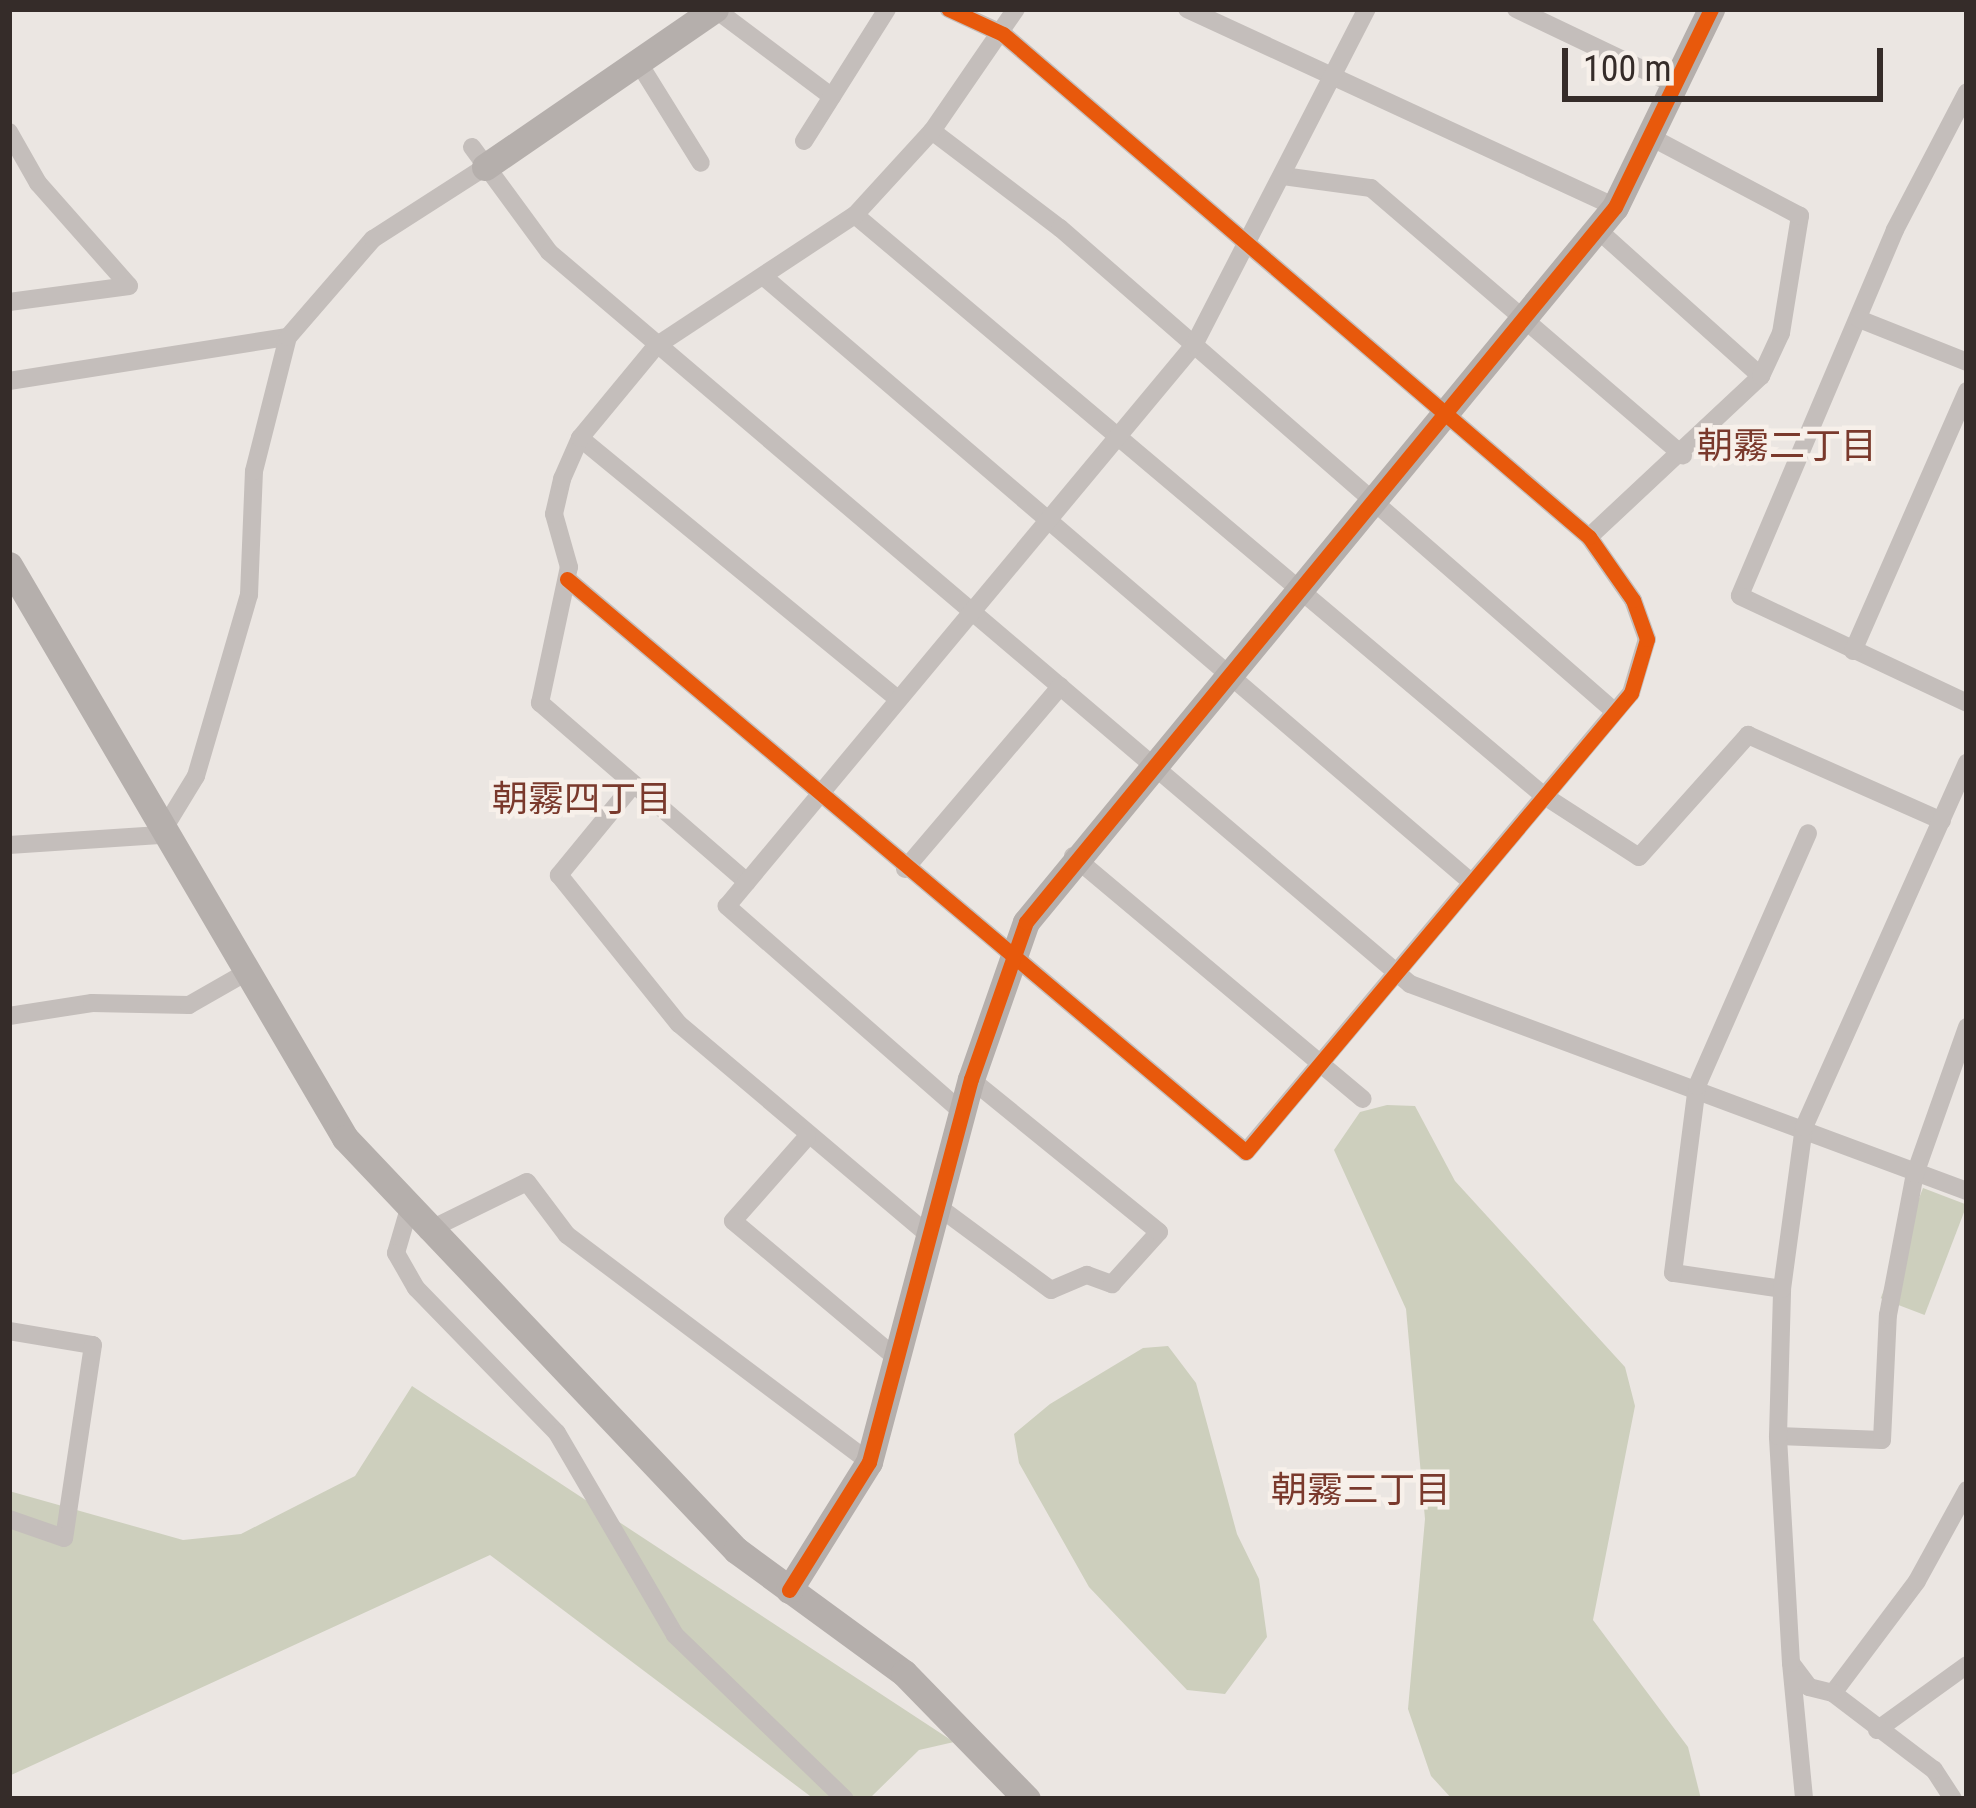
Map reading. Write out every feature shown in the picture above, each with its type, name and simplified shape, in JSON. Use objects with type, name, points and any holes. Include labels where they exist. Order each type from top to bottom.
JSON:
[{"type":"street","points":[[160,835],[196,776],[249,595],[254,471],[288,337],[373,239],[478,157],[640,65],[715,9],[832,97]]},
{"type":"street","points":[[804,141],[887,9]]},
{"type":"street","points":[[567,579],[1006,958],[1246,1152],[1640,675],[1647,639],[1588,536],[1448,408],[1003,34],[949,9]]},
{"type":"street","points":[[747,882],[540,704],[567,579],[554,514],[580,438],[656,346],[854,215],[932,131],[1016,9]]},
{"type":"street","points":[[1187,9],[1607,219],[1762,376]]},
{"type":"street","points":[[962,1112],[728,906],[970,608],[1193,345],[1252,246],[1367,9]]},
{"type":"street","points":[[1516,9],[1673,84]]},
{"type":"street","points":[[789,1590],[869,1462],[1006,958],[1073,856],[1607,219],[1711,9]]},
{"type":"street","points":[[640,65],[701,163]]},
{"type":"street","points":[[1967,92],[1859,319],[1740,596],[1967,703]]},
{"type":"street","points":[[932,131],[1374,498],[1614,711]]},
{"type":"street","points":[[9,132],[38,183],[128,286],[9,302]]},
{"type":"street","points":[[1588,536],[1683,455],[1762,376],[1781,333],[1800,216],[1649,136]]},
{"type":"street","points":[[478,157],[549,252],[1154,760],[1395,972],[1967,1192]]},
{"type":"street","points":[[1283,176],[1371,188],[1528,317],[1683,455]]},
{"type":"street","points":[[854,215],[1120,433],[1543,795],[1639,857],[1748,736],[1942,821]]},
{"type":"street","points":[[763,276],[1472,881]]},
{"type":"street","points":[[1859,319],[1967,362]]},
{"type":"street","points":[[9,381],[288,337]]},
{"type":"street","points":[[1853,651],[1967,391]]},
{"type":"street","points":[[580,438],[896,698]]},
{"type":"street","points":[[9,565],[160,835],[345,1138],[417,1221],[736,1550],[904,1672],[1027,1799]]},
{"type":"street","points":[[904,869],[1061,686]]},
{"type":"street","points":[[1804,1799],[1778,1436],[1782,1289],[1804,1127],[1942,821],[1960,796],[1967,763]]},
{"type":"street","points":[[633,785],[559,875],[679,1024],[807,1137],[929,1235]]},
{"type":"street","points":[[1782,1289],[1673,1273],[1697,1086],[1808,833]]},
{"type":"street","points":[[9,845],[160,835]]},
{"type":"street","points":[[1073,856],[1363,1099]]},
{"type":"street","points":[[9,1016],[92,1003],[190,1005],[245,973]]},
{"type":"street","points":[[1778,1436],[1882,1440],[1888,1315],[1915,1174],[1967,1027]]},
{"type":"street","points":[[936,1205],[1052,1290],[1087,1275],[1112,1284],[1159,1232],[971,1079]]},
{"type":"street","points":[[807,1137],[733,1221],[895,1358]]},
{"type":"street","points":[[845,1799],[676,1635],[557,1433],[416,1288],[396,1253],[417,1221],[527,1182],[567,1235],[869,1462]]},
{"type":"street","points":[[9,1331],[93,1345],[64,1538],[9,1519]]},
{"type":"street","points":[[1833,1693],[1917,1581],[1967,1490]]},
{"type":"street","points":[[1791,1664],[1809,1687],[1833,1693],[1934,1770],[1953,1799]]},
{"type":"street","points":[[1877,1730],[1967,1665]]},
{"type":"green space","points":[[1387,1105],[1415,1106],[1455,1181],[1625,1367],[1635,1406],[1593,1620],[1688,1747],[1701,1799],[1452,1799],[1431,1776],[1408,1709],[1425,1519],[1406,1309],[1334,1150],[1360,1112]]},
{"type":"green space","points":[[1923,1188],[1967,1205],[1925,1315],[1881,1298]]},
{"type":"green space","points":[[1168,1346],[1196,1383],[1237,1534],[1259,1579],[1267,1637],[1225,1694],[1187,1690],[1089,1587],[1019,1463],[1014,1434],[1050,1404],[1143,1348]]},
{"type":"green space","points":[[412,1386],[954,1742],[919,1750],[869,1799],[814,1799],[490,1555],[9,1776],[9,1491],[183,1540],[241,1534],[355,1476]]},
{"type":"cycle path","points":[[567,579],[1246,1152],[1631,693],[1647,639],[1633,600],[1589,537],[1003,34],[949,9]]},
{"type":"cycle path","points":[[789,1590],[869,1462],[971,1079],[1026,922],[1615,207],[1711,9]]},
{"type":"district","name":"朝霧二丁目","points":[[1787,447]]},
{"type":"district","name":"朝霧四丁目","points":[[582,800]]},
{"type":"district","name":"朝霧三丁目","points":[[1361,1491]]}]
